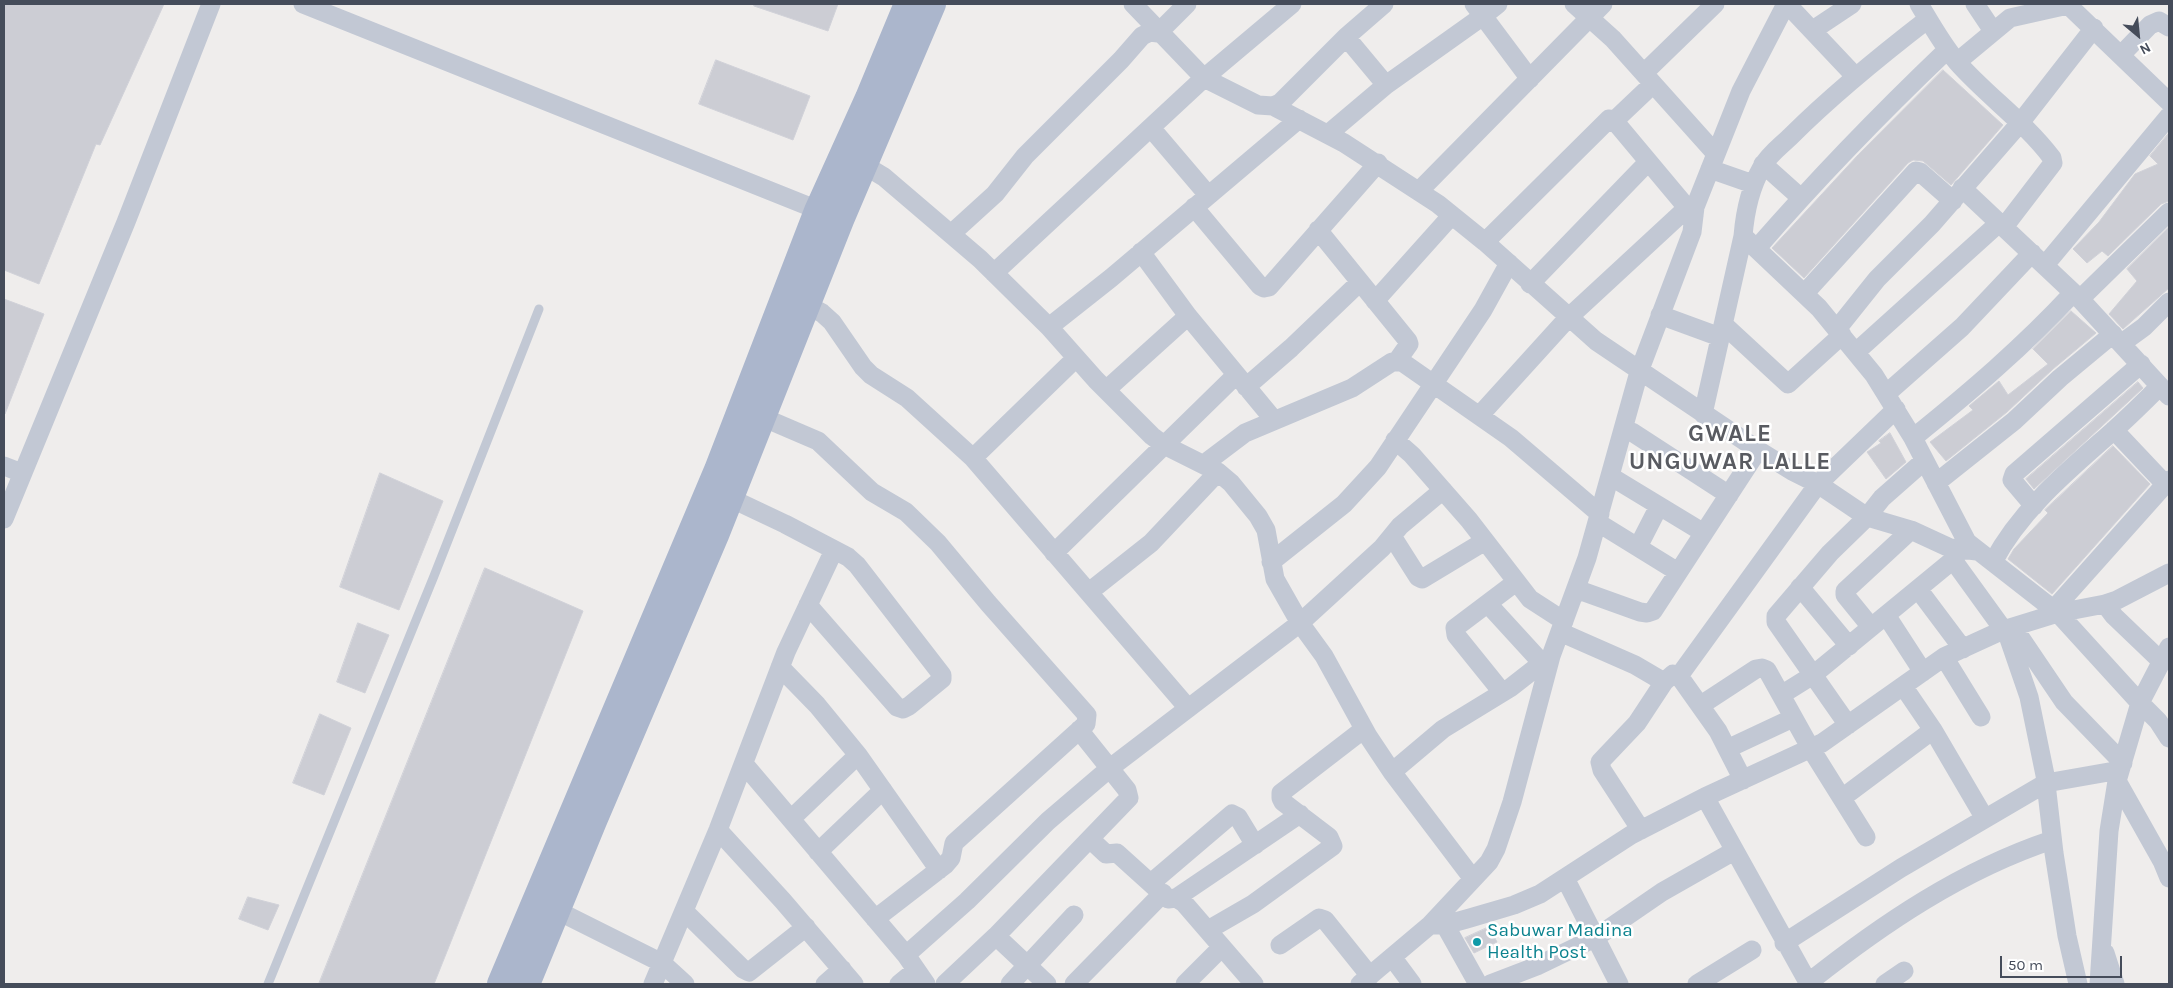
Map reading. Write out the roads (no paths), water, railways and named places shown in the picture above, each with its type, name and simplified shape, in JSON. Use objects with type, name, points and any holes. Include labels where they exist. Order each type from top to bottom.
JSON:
[{"type":"main road","points":[[526,984],[730,498],[806,305],[829,215],[869,98],[908,4]]},
{"type":"main road","points":[[501,984],[718,470],[829,215],[864,165],[932,4]]},
{"type":"street","points":[[4,519],[126,222],[212,4]]},
{"type":"street","points":[[303,4],[829,215]]},
{"type":"street","points":[[1133,4],[1204,78],[1258,105],[1273,106],[1328,134],[1378,163],[1452,215],[1596,341],[1639,372],[1758,450],[1792,471],[1818,484],[1867,516],[1911,530],[1963,554],[1993,562],[2055,611],[2140,704],[2158,721],[2169,738]]},
{"type":"street","points":[[951,234],[995,194],[1025,156],[1121,60],[1142,36],[1150,32],[1158,32],[1188,4]]},
{"type":"street","points":[[994,273],[1204,78],[1292,4]]},
{"type":"street","points":[[1273,106],[1280,103],[1346,37],[1384,4]]},
{"type":"street","points":[[1328,134],[1479,10],[1498,4]]},
{"type":"street","points":[[1574,4],[1613,38],[1649,78],[1713,162],[1753,184]]},
{"type":"street","points":[[1419,191],[1603,4]]},
{"type":"street","points":[[1614,121],[1649,78],[1715,4]]},
{"type":"street","points":[[1480,415],[1568,318],[1695,207],[1741,91],[1787,4],[1856,76]]},
{"type":"street","points":[[1812,30],[1852,4]]},
{"type":"street","points":[[1975,4],[1993,31]]},
{"type":"street","points":[[1750,242],[1801,198],[1903,92],[1952,56],[2015,16],[2068,5],[2169,102]]},
{"type":"street","points":[[1479,10],[1530,79]]},
{"type":"street","points":[[1703,414],[1721,330],[1750,242],[1745,217],[1753,184],[1763,164],[1923,11],[1952,56],[2048,152],[2053,162],[2001,225],[1856,352]]},
{"type":"street","points":[[2121,54],[2150,25],[2159,21],[2169,26]]},
{"type":"street","points":[[1660,315],[1721,330],[1788,384],[1840,332],[1877,279],[1932,224],[2020,123],[2094,28]]},
{"type":"street","points":[[1346,37],[1386,85]]},
{"type":"street","points":[[1641,830],[1602,770],[1600,762],[1637,723],[1818,484],[1891,401],[1962,327],[2039,259],[2169,116]]},
{"type":"street","points":[[1049,327],[1299,119]]},
{"type":"street","points":[[1280,944],[1318,918],[1325,920],[1365,980],[1392,957],[1438,925],[1473,879],[1489,862],[1496,849],[1512,802],[1547,659],[1576,589],[1639,372],[1692,232],[1691,212],[1614,121],[1609,119],[1485,242]]},
{"type":"street","points":[[1151,128],[1260,286],[1264,288],[1269,287],[1378,163]]},
{"type":"street","points":[[1530,284],[1648,162]]},
{"type":"street","points":[[1763,164],[1801,198]]},
{"type":"street","points":[[864,165],[884,177],[994,273],[1049,327],[1106,390],[1152,436],[1164,445],[1211,468],[1231,483],[1258,516],[1266,530],[1275,579],[1300,623],[1324,656],[1364,729],[1392,772],[1473,879]]},
{"type":"street","points":[[1804,294],[1916,171],[1920,172],[1957,194],[2001,225],[2077,296],[2165,391],[2114,430],[2069,470],[2019,522],[2002,544],[1993,562]]},
{"type":"street","points":[[1913,438],[1986,379],[2169,212]]},
{"type":"street","points":[[1375,300],[1452,215]]},
{"type":"street","points":[[1318,230],[1408,341],[1409,344],[1397,362]]},
{"type":"street","points":[[1750,242],[1804,294],[1856,352],[1891,401],[1913,438],[1967,542],[1963,554],[1813,675],[1781,695]]},
{"type":"street","points":[[1141,252],[1188,316],[1274,420]]},
{"type":"street","points":[[1271,562],[1344,504],[1378,467],[1483,310],[1509,263]]},
{"type":"street","points":[[1054,553],[1164,445],[1241,381],[1291,348],[1360,282]]},
{"type":"street","points":[[1936,483],[2014,421],[2060,378],[2117,339],[2144,327],[2169,302]]},
{"type":"street","points":[[806,305],[822,313],[832,322],[863,367],[871,375],[907,398],[973,458],[1188,708]]},
{"type":"street","points":[[1106,390],[1188,316]]},
{"type":"street","points":[[973,458],[1076,358]]},
{"type":"street","points":[[1089,592],[1151,542],[1211,468],[1245,433],[1352,388],[1392,362],[1402,362],[1480,415],[1511,438],[1598,518],[1638,547],[1678,572]]},
{"type":"street","points":[[2034,506],[2012,480],[2014,474],[2141,364]]},
{"type":"street","points":[[762,417],[818,441],[872,492],[906,512],[938,542],[1087,715],[1086,724],[954,843],[951,858],[939,870],[875,919]]},
{"type":"street","points":[[2055,611],[2167,482],[2114,430]]},
{"type":"street","points":[[1632,432],[1729,495]]},
{"type":"street","points":[[1395,440],[1412,455],[1442,490],[1530,599],[1562,626],[1635,665],[1671,679],[1700,705],[1729,748],[1743,780]]},
{"type":"street","points":[[1576,589],[1648,613],[1653,611],[1758,450]]},
{"type":"street","points":[[1848,725],[1776,622],[1778,612],[1882,498],[1924,461]]},
{"type":"street","points":[[4,466],[22,473]]},
{"type":"street","points":[[1610,476],[1704,533]]},
{"type":"street","points":[[899,984],[916,970],[967,901],[1048,821],[1110,768],[1300,623],[1382,548],[1400,526],[1442,490]]},
{"type":"street","points":[[730,498],[848,557],[857,565],[942,675],[942,679],[909,706],[903,709],[897,707],[808,605]]},
{"type":"street","points":[[1638,547],[1659,506]]},
{"type":"street","points":[[1823,614],[1845,595],[1848,587],[1911,530]]},
{"type":"street","points":[[1392,536],[1418,577],[1422,579],[1485,541]]},
{"type":"street","points":[[653,984],[718,830],[780,667],[834,550]]},
{"type":"street","points":[[1963,554],[2006,633],[2029,697],[2046,783],[2052,840],[2067,936],[2078,984]]},
{"type":"street","points":[[1438,925],[1514,906],[1540,894],[1641,830],[1705,797],[1811,749],[1944,657],[2006,633],[2055,611],[2106,604],[2131,594],[2169,573]]},
{"type":"street","points":[[1502,692],[1455,632],[1455,628],[1516,582]]},
{"type":"street","points":[[1800,587],[1849,646]]},
{"type":"street","points":[[1918,589],[1963,649]]},
{"type":"street","points":[[1845,595],[1871,627]]},
{"type":"street","points":[[1488,604],[1547,659]]},
{"type":"street","points":[[2099,984],[2103,948],[2109,831],[2120,771],[2140,704],[2164,664],[2114,616],[2106,604]]},
{"type":"street","points":[[1886,615],[1923,672]]},
{"type":"street","points":[[2006,633],[2018,634],[2064,702],[2120,771],[2166,860],[2169,878]]},
{"type":"street","points":[[1944,657],[1981,717]]},
{"type":"street","points":[[1392,772],[1443,730],[1502,692],[1547,659]]},
{"type":"street","points":[[780,667],[817,705],[858,755],[939,870]]},
{"type":"street","points":[[1700,705],[1756,669],[1762,668],[1767,670],[1811,749],[1866,837]]},
{"type":"street","points":[[1903,686],[1933,730],[1984,817]]},
{"type":"street","points":[[1729,748],[1793,718]]},
{"type":"street","points":[[1208,930],[1253,904],[1333,846],[1329,836],[1300,814],[1291,810],[1283,802],[1280,798],[1281,793],[1364,729]]},
{"type":"street","points":[[945,984],[996,936],[1129,798],[1127,790],[1079,730]]},
{"type":"street","points":[[1842,798],[1933,730]]},
{"type":"street","points":[[791,819],[858,755]]},
{"type":"street","points":[[744,764],[916,970]]},
{"type":"street","points":[[1784,943],[1984,817],[2046,783],[2120,771]]},
{"type":"street","points":[[818,852],[883,790]]},
{"type":"street","points":[[1705,797],[1808,984],[1855,945],[1930,896],[2016,852],[2052,840]]},
{"type":"street","points":[[1074,984],[1163,891],[1232,814],[1238,817],[1255,845]]},
{"type":"street","points":[[1163,891],[1255,845],[1300,814]]},
{"type":"street","points":[[718,830],[806,927],[854,984]]},
{"type":"street","points":[[1090,839],[1106,854],[1118,853],[1163,891],[1184,903],[1254,984]]},
{"type":"street","points":[[1490,984],[1537,966],[1595,938],[1662,892],[1734,851]]},
{"type":"street","points":[[1565,878],[1616,983]]},
{"type":"street","points":[[556,910],[662,963],[685,984]]},
{"type":"street","points":[[684,911],[743,969],[749,972],[806,927]]},
{"type":"street","points":[[1010,984],[1074,916]]},
{"type":"street","points":[[1438,925],[1478,984]]},
{"type":"street","points":[[996,936],[1047,984]]},
{"type":"street","points":[[1185,984],[1222,947]]},
{"type":"street","points":[[2103,948],[2115,984]]},
{"type":"street","points":[[1697,984],[1752,950]]},
{"type":"street","points":[[1392,957],[1412,984]]},
{"type":"street","points":[[825,984],[842,969]]},
{"type":"street","points":[[1885,984],[1904,971]]},
{"type":"lane","points":[[268,984],[434,576],[538,309]]},
{"type":"place","name":"Sabuwar Madina Health Post","points":[[1477,942]]},
{"type":"district","name":"GWALE UNGUWAR LALLE","points":[[1730,448]]}]
